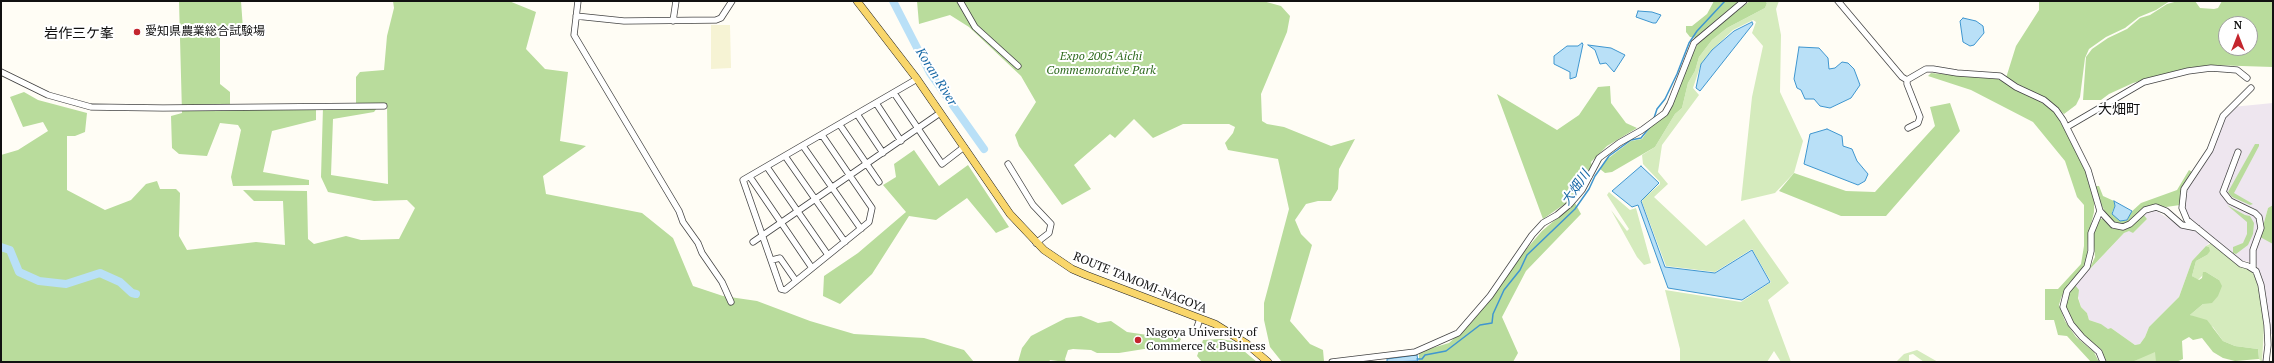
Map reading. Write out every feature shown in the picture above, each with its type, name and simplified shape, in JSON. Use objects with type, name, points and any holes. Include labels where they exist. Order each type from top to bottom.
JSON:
[{"type":"main road","name":"ROUTE TAMOMI-NAGOYA","points":[[857,1],[916,79],[1010,214],[1036,243],[1058,260],[1079,272],[1230,332],[1268,362]]},
{"type":"street","points":[[578,1],[574,35],[679,212],[683,222],[722,282],[731,302]]},
{"type":"street","points":[[673,22],[676,1]]},
{"type":"street","points":[[576,16],[624,21],[673,22],[716,20],[721,18],[732,1]]},
{"type":"street","points":[[960,1],[975,27],[1018,66]]},
{"type":"street","points":[[1332,362],[1415,352],[1458,333],[1490,296],[1532,236],[1543,224],[1558,215],[1570,204],[1582,190],[1599,158],[1619,143],[1642,130],[1665,112],[1670,104],[1694,42],[1744,1]]},
{"type":"street","points":[[1838,1],[1902,77],[1907,80]]},
{"type":"street","points":[[2067,127],[2144,82],[2188,71],[2211,68],[2237,70],[2247,78]]},
{"type":"street","points":[[1907,80],[1926,69],[2000,76],[2016,87],[2044,100],[2056,110],[2067,127],[2088,170],[2100,210],[2113,225],[2123,227],[2130,224],[2147,208],[2160,208],[2166,211],[2182,225],[2197,228]]},
{"type":"street","points":[[1,72],[48,95],[91,107],[384,106]]},
{"type":"street","points":[[822,135],[872,208],[870,222],[785,290],[782,289],[743,180],[750,177],[822,135],[840,125],[916,79]]},
{"type":"street","points":[[1907,80],[1907,84],[1920,117],[1918,123],[1908,128]]},
{"type":"street","points":[[2251,88],[2223,116],[2210,150],[2184,189],[2182,201],[2183,214],[2187,220],[2241,264],[2253,268]]},
{"type":"street","points":[[894,93],[942,164],[964,147]]},
{"type":"street","points":[[876,103],[900,140]]},
{"type":"street","points":[[754,242],[940,113]]},
{"type":"street","points":[[857,114],[884,153]]},
{"type":"street","points":[[840,125],[879,182]]},
{"type":"street","points":[[804,146],[860,229]]},
{"type":"street","points":[[2238,152],[2223,192],[2230,201],[2255,213],[2259,217],[2260,228],[2253,250],[2253,268],[2261,285],[2267,325],[2268,345],[2266,362]]},
{"type":"street","points":[[786,156],[844,242]]},
{"type":"street","points":[[1008,164],[1033,205],[1051,224],[1049,233],[1036,243]]},
{"type":"street","points":[[767,167],[828,255]]},
{"type":"street","points":[[750,177],[812,268]]},
{"type":"street","points":[[2100,210],[2091,233],[2091,251],[2087,267],[2067,291],[2063,307],[2071,324],[2082,338],[2099,352],[2103,362]]},
{"type":"street","points":[[772,260],[780,258],[796,281]]},
{"type":"street","points":[[1196,330],[1200,319]]},
{"type":"shaded area","points":[[711,25],[730,25],[731,68],[711,69]]},
{"type":"shaded area","points":[[2273,103],[2273,205],[2268,208],[2260,237],[2273,243],[2273,334],[2271,334],[2265,290],[2256,263],[2239,260],[2188,217],[2183,200],[2187,187],[2210,153],[2225,115],[2232,107]]},
{"type":"shaded area","points":[[2153,209],[2179,225],[2193,229],[2213,242],[2209,243],[2192,261],[2179,297],[2149,327],[2140,344],[2135,345],[2111,328],[2108,330],[2101,324],[2089,320],[2087,313],[2081,307],[2075,285],[2124,233],[2130,230],[2133,233],[2147,219],[2143,214]]},
{"type":"green space","points":[[179,1],[241,1],[243,29],[220,34],[220,84],[230,92],[230,109],[316,108],[316,120],[272,131],[263,172],[309,180],[309,185],[233,186],[231,177],[241,130],[238,125],[220,123],[207,156],[179,154],[172,148],[171,116],[182,113]]},
{"type":"green space","points":[[393,1],[509,1],[536,12],[526,49],[545,69],[568,72],[560,141],[586,146],[543,176],[546,194],[642,213],[673,238],[693,286],[723,296],[757,301],[810,321],[854,334],[924,338],[964,350],[974,362],[1,362],[1,155],[18,150],[48,131],[43,122],[23,127],[10,97],[24,92],[38,100],[87,113],[85,132],[75,136],[67,136],[67,190],[105,210],[131,200],[146,184],[157,181],[160,189],[176,189],[180,193],[179,236],[187,250],[256,242],[285,245],[283,201],[254,201],[243,190],[307,191],[308,239],[314,244],[346,236],[361,240],[399,239],[415,208],[407,200],[374,201],[328,192],[321,177],[323,107],[377,108],[374,112],[333,119],[331,175],[388,184],[387,104],[356,103],[356,77],[360,72],[384,70],[387,36],[394,8]]},
{"type":"green space","name":"Expo 2005 Aichi Commemorative Park","points":[[917,1],[1263,1],[1281,6],[1290,16],[1287,32],[1261,94],[1262,121],[1267,124],[1284,127],[1331,146],[1355,139],[1339,169],[1338,189],[1331,201],[1318,201],[1306,204],[1295,220],[1301,234],[1312,245],[1290,321],[1310,344],[1323,350],[1324,361],[1282,362],[1270,347],[1264,320],[1264,303],[1289,209],[1278,159],[1228,150],[1225,143],[1233,133],[1235,127],[1229,124],[1183,124],[1153,138],[1134,119],[1115,138],[1110,134],[1074,165],[1091,189],[1062,205],[1019,146],[1015,135],[1036,102],[1021,76],[969,27],[950,15],[919,24]]},
{"type":"green space","points":[[1714,1],[1741,1],[1697,38],[1690,37],[1686,32],[1686,26],[1692,26],[1707,14]]},
{"type":"green space","points":[[1750,1],[1765,1],[1767,3],[1765,8],[1727,28],[1712,40],[1699,57],[1695,71],[1688,83],[1682,108],[1675,114],[1655,147],[1612,172],[1605,173],[1600,169],[1606,160],[1631,141],[1642,139],[1654,122],[1661,117],[1697,45],[1709,33]]},
{"type":"green space","points":[[1765,1],[1779,1],[1776,9],[1781,35],[1780,92],[1803,141],[1794,173],[1775,193],[1741,201],[1752,97],[1763,46],[1752,33],[1756,22],[1753,20],[1733,30],[1712,50],[1701,64],[1693,88],[1699,95],[1662,145],[1658,172],[1668,184],[1654,197],[1706,246],[1744,219],[1789,283],[1768,300],[1791,362],[1781,362],[1774,351],[1767,362],[1680,362],[1680,349],[1665,290],[1741,302],[1771,282],[1752,249],[1715,272],[1666,266],[1642,202],[1643,199],[1660,184],[1660,182],[1643,164],[1642,155],[1655,147],[1675,114],[1682,108],[1688,83],[1695,71],[1699,57],[1712,40],[1727,28],[1765,8],[1767,3]]},
{"type":"green space","points":[[2039,1],[2170,1],[2156,10],[2139,17],[2125,28],[2106,37],[2089,49],[2085,58],[2080,97],[2076,105],[2064,114],[2047,99],[2006,78],[2016,46],[2039,10]]},
{"type":"green space","points":[[2178,1],[2195,1],[2200,8],[2214,9],[2218,8],[2222,1],[2273,1],[2273,67],[2210,65],[2183,69],[2133,83],[2109,94],[2101,100],[2083,100],[2086,57],[2092,49],[2108,38],[2127,29],[2140,18],[2150,15],[2167,4]]},
{"type":"green space","points":[[1931,73],[1998,79],[2035,98],[2055,112],[2083,163],[2094,202],[2094,212],[2088,237],[2087,261],[2082,271],[2068,284],[2059,305],[2065,321],[2076,337],[2094,352],[2099,362],[2091,362],[2067,336],[2058,335],[2054,320],[2045,320],[2045,289],[2058,289],[2081,264],[2084,246],[2084,205],[2077,197],[2065,161],[2033,122],[1971,90],[1928,76]]},
{"type":"green space","points":[[1610,86],[1611,103],[1626,123],[1637,128],[1607,146],[1591,162],[1592,166],[1580,188],[1569,201],[1543,219],[1497,94],[1557,130],[1579,115],[1598,87]]},
{"type":"green space","points":[[1950,103],[1960,131],[1886,216],[1841,216],[1779,191],[1794,173],[1846,191],[1875,192],[1935,126],[1930,107]]},
{"type":"green space","points":[[2255,144],[2259,144],[2259,146],[2234,193],[2253,204],[2250,205],[2232,197],[2228,192]]},
{"type":"green space","points":[[914,150],[939,186],[968,165],[1009,227],[996,233],[967,198],[936,220],[909,216],[872,274],[840,304],[823,296],[824,276],[858,253],[906,212],[883,185],[896,177],[894,164]]},
{"type":"green space","points":[[2189,170],[2192,172],[2182,190],[2180,205],[2166,207],[2153,205],[2124,225],[2112,221],[2107,216],[2095,186],[2099,186],[2103,196],[2114,201],[2115,206],[2112,212],[2122,221],[2127,220],[2130,213],[2141,203],[2177,190]]},
{"type":"green space","points":[[1609,192],[1630,210],[1636,208],[1651,263],[1644,265],[1637,257],[1611,210],[1627,231],[1629,229],[1607,195]]},
{"type":"green space","points":[[1575,203],[1581,214],[1526,271],[1502,317],[1518,353],[1513,362],[1419,362],[1419,352],[1449,343],[1470,324],[1497,291],[1523,253],[1542,231]]},
{"type":"green space","points":[[2227,205],[2245,215],[2250,216],[2254,223],[2253,234],[2248,245],[2236,254],[2233,253],[2233,247],[2243,243],[2247,234],[2247,222]]},
{"type":"green space","points":[[2273,205],[2273,244],[2260,237],[2268,208]]},
{"type":"green space","points":[[2143,214],[2147,219],[2133,233],[2129,231],[2124,233],[2089,270],[2095,257],[2093,234],[2100,219],[2103,219],[2113,229],[2121,229],[2132,226]]},
{"type":"green space","points":[[2213,242],[2255,275],[2260,295],[2264,326],[2262,362],[2259,359],[2258,349],[2235,346],[2223,341],[2213,327],[2190,315],[2203,304],[2219,280],[2206,272],[2198,280],[2192,276],[2196,261],[2207,255],[2209,247],[2206,246]]},
{"type":"green space","points":[[2206,246],[2209,247],[2210,251],[2207,255],[2196,261],[2192,276],[2199,280],[2202,278],[2203,272],[2206,272],[2219,280],[2222,286],[2218,296],[2212,303],[2203,304],[2190,315],[2207,320],[2223,341],[2235,346],[2258,349],[2259,359],[2235,361],[2223,358],[2213,352],[2202,338],[2193,340],[2189,337],[2182,341],[2183,359],[2176,362],[2156,362],[2155,352],[2132,362],[2105,362],[2102,350],[2087,339],[2072,323],[2065,310],[2066,294],[2075,285],[2079,290],[2078,298],[2081,307],[2087,313],[2089,320],[2101,324],[2108,329],[2111,328],[2135,345],[2140,344],[2149,327],[2179,297],[2192,261]]},
{"type":"green space","points":[[1081,316],[1098,323],[1111,321],[1127,332],[1161,337],[1176,335],[1181,339],[1175,350],[1144,349],[1119,353],[1097,353],[1091,350],[1073,349],[1068,350],[1065,359],[1066,362],[1050,360],[1049,362],[1018,362],[1022,348],[1031,336],[1066,318]]},
{"type":"green space","points":[[1221,339],[1232,341],[1257,362],[1202,362],[1197,356],[1203,340]]},
{"type":"green space","points":[[1917,350],[1938,362],[1924,362],[1913,354],[1909,355],[1909,362],[1896,362],[1904,354]]},
{"type":"green space","points":[[2151,352],[2156,352],[2156,362],[2132,362]]},
{"type":"water","points":[[1638,11],[1652,12],[1661,15],[1656,23],[1653,23],[1636,17]]},
{"type":"water","points":[[1963,18],[1976,21],[1983,26],[1984,33],[1974,45],[1970,46],[1963,42],[1960,21]]},
{"type":"water","points":[[1752,22],[1753,24],[1700,91],[1696,88],[1701,64],[1712,50],[1734,31]]},
{"type":"water","points":[[1582,43],[1576,77],[1570,79],[1570,72],[1554,64],[1554,56],[1567,46],[1578,46]]},
{"type":"water","points":[[1588,45],[1611,48],[1625,55],[1614,72],[1606,63],[1600,64],[1595,50]]},
{"type":"water","points":[[1799,47],[1819,48],[1828,58],[1829,69],[1835,68],[1842,62],[1848,63],[1854,69],[1860,85],[1851,98],[1830,108],[1820,106],[1814,99],[1805,99],[1801,90],[1797,88],[1794,79]]},
{"type":"water","points":[[1827,129],[1842,136],[1843,146],[1852,149],[1857,161],[1868,174],[1865,181],[1858,185],[1804,164],[1810,134]]},
{"type":"water","points":[[1641,166],[1659,183],[1641,201],[1665,267],[1715,273],[1752,250],[1770,282],[1742,300],[1668,288],[1638,205],[1632,207],[1612,191]]},
{"type":"water","points":[[2114,201],[2132,211],[2127,220],[2120,221],[2112,214],[2115,206]]},
{"type":"water","points":[[1417,355],[1418,361],[1387,362],[1387,359]]},
{"type":"waterway","name":"Koran River","points":[[893,1],[930,73],[984,149]]},
{"type":"waterway","name":"大畑川","points":[[1654,118],[1657,109],[1665,99],[1677,74],[1689,43],[1697,31],[1725,1]]},
{"type":"waterway","name":"大畑川","points":[[1417,359],[1422,359],[1425,355],[1446,351],[1480,325],[1492,323],[1493,314],[1504,290],[1520,270],[1527,255],[1575,209],[1609,156],[1631,140],[1641,138],[1650,127]]},
{"type":"waterway","points":[[1,247],[10,250],[19,272],[39,281],[66,284],[100,273],[120,282],[132,293],[136,294]]},
{"type":"place","name":"愛知県農業総合試験場","points":[[137,32]]},
{"type":"place","name":"Nagoya University of Commerce & Business","points":[[1138,340]]},
{"type":"district","name":"岩作三ケ峯","points":[[79,34]]},
{"type":"district","name":"大畑町","points":[[2119,110]]}]
